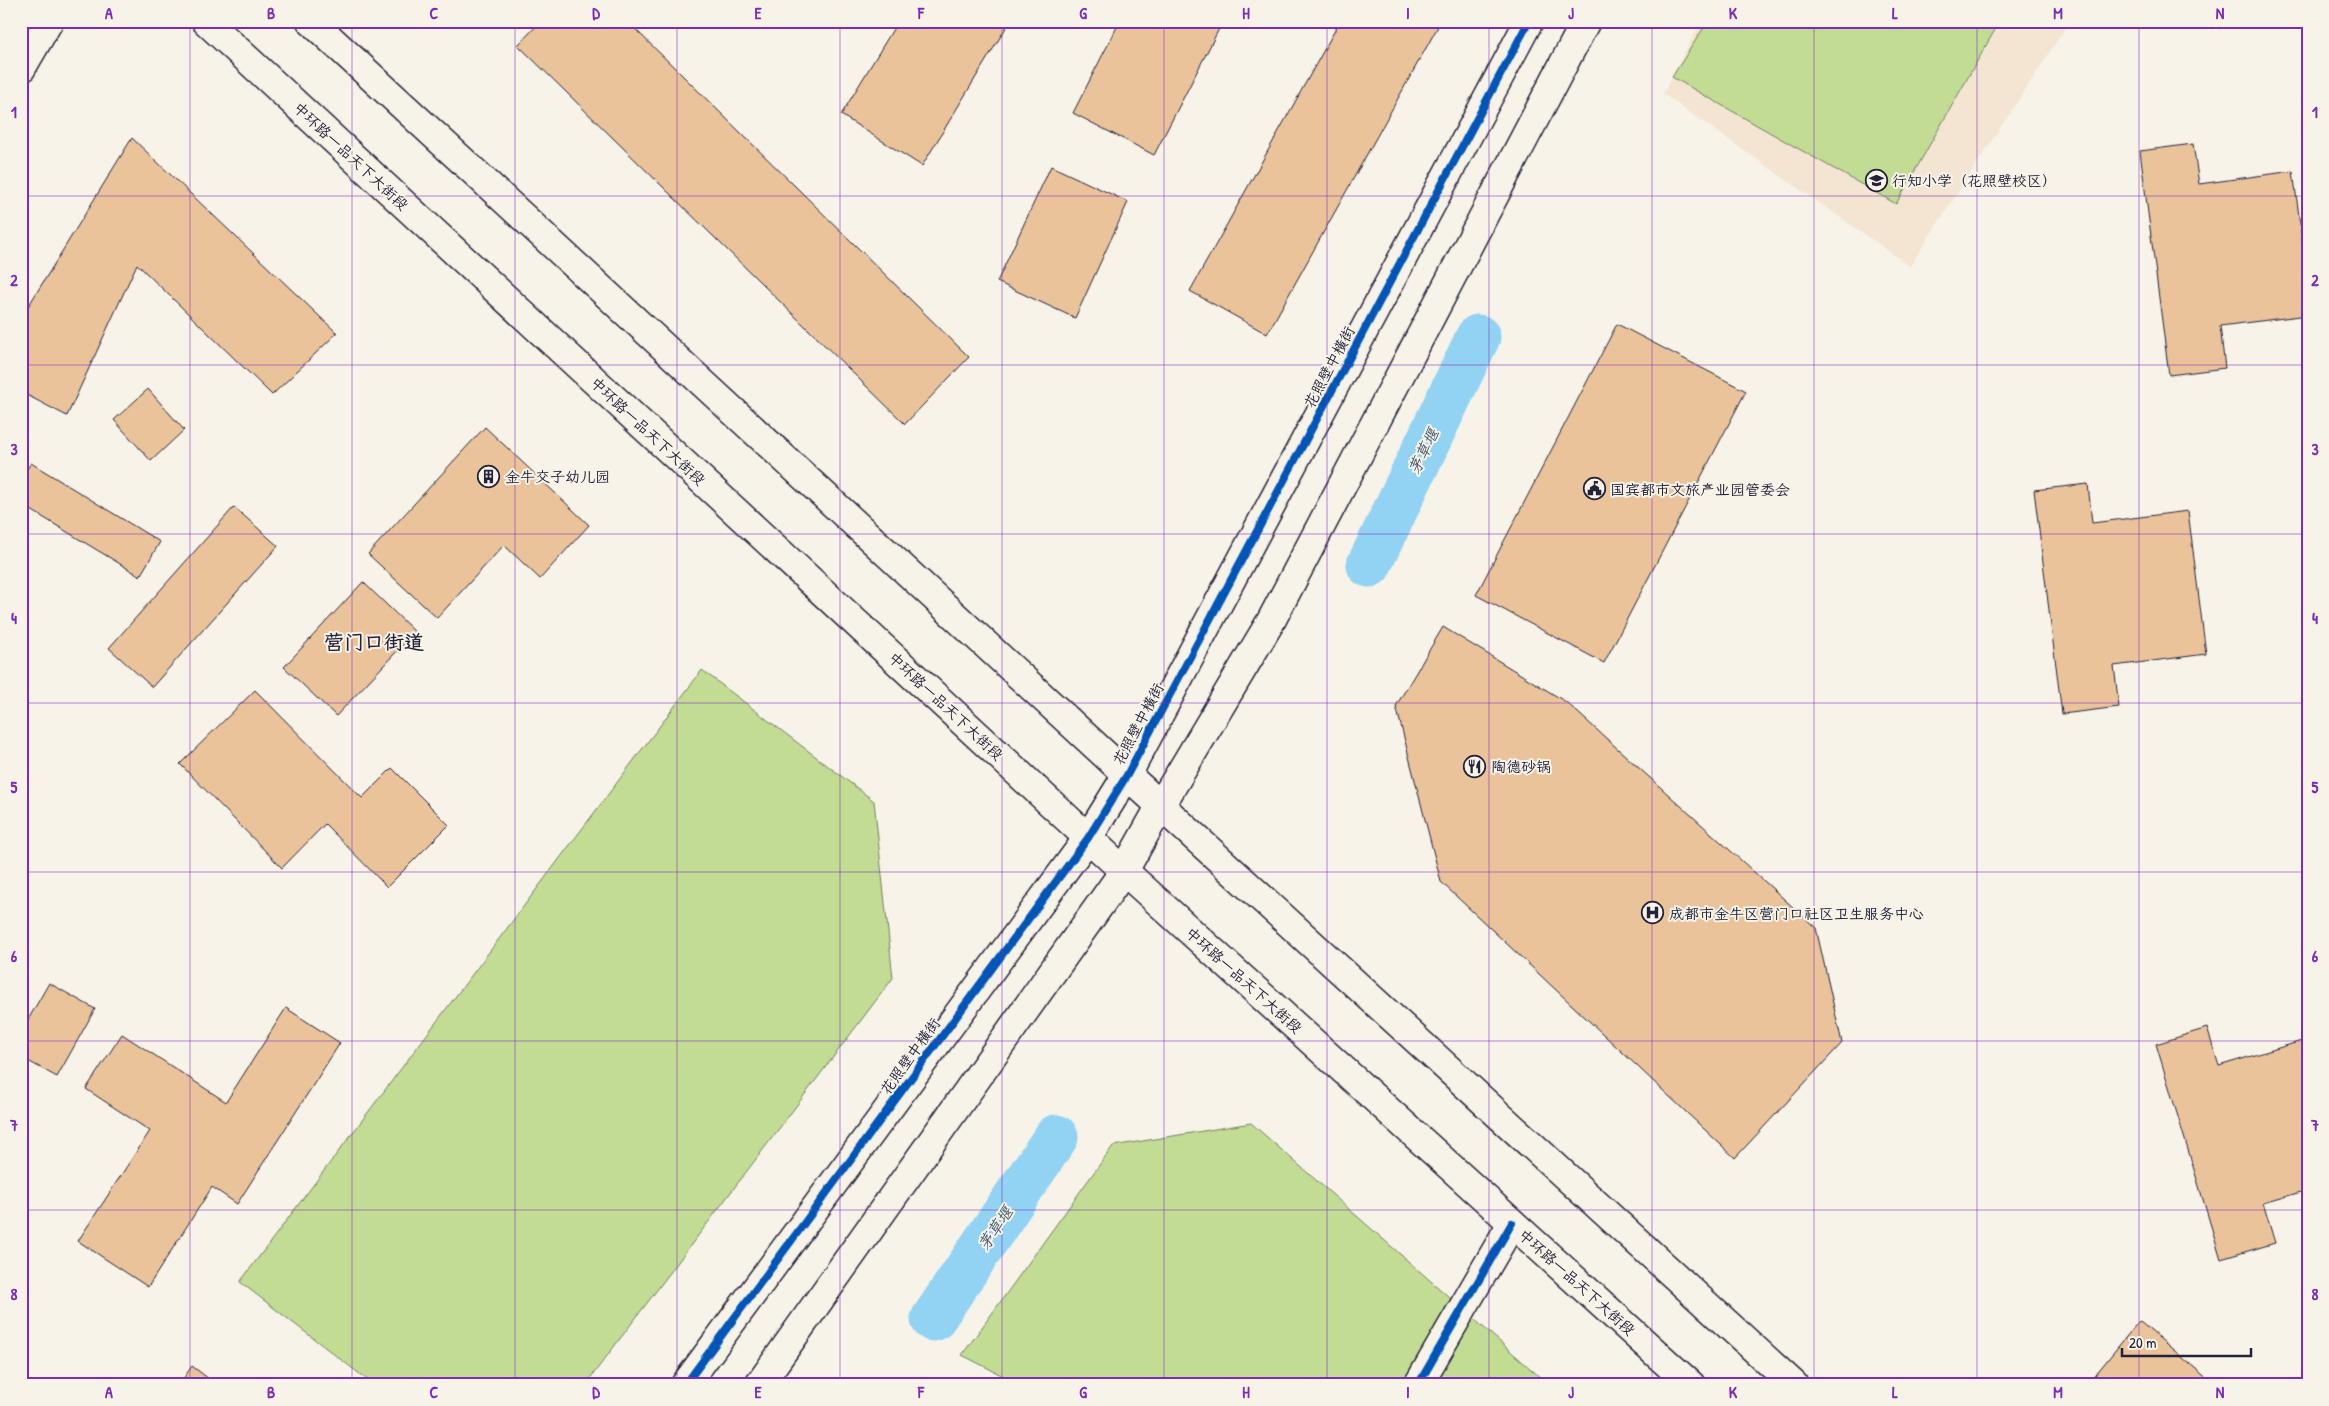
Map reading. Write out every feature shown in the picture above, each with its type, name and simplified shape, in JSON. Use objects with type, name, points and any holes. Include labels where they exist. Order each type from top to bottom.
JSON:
[{"type":"main road","points":[[21,69],[50,21]]},
{"type":"main road","name":"中环路一品天下大街段","points":[[206,21],[1088,838],[1690,1385]]},
{"type":"main road","points":[[311,21],[1127,775],[1794,1385]]},
{"type":"main road","name":"花照壁中横街","points":[[685,1385],[1088,838],[1127,775],[1529,21]]},
{"type":"main road","points":[[760,1385],[1124,871],[1161,805],[1271,621],[1586,21]]},
{"type":"main road","points":[[1418,1385],[1512,1223]]},
{"type":"shaded area","name":"行知小学（花照壁校区）","points":[[1701,21],[2070,21],[1910,266],[1663,94]]},
{"type":"green space","name":"行知小学（花照壁校区）","points":[[1708,21],[2000,21],[1896,204],[1672,77]]},
{"type":"green space","points":[[702,670],[874,801],[893,978],[585,1385],[374,1385],[240,1282]]},
{"type":"green space","points":[[1251,1123],[1549,1385],[1021,1385],[962,1355],[1113,1146]]},
{"type":"building","points":[[541,21],[627,21],[969,357],[905,424],[518,45]]},
{"type":"building","points":[[898,21],[1010,21],[922,166],[841,115]]},
{"type":"building","points":[[1120,21],[1223,21],[1154,155],[1073,113]]},
{"type":"building","points":[[1340,21],[1441,21],[1267,334],[1190,291]]},
{"type":"building","points":[[132,138],[337,333],[272,395],[137,264],[67,416],[21,392],[21,318]]},
{"type":"building","points":[[2193,144],[2199,184],[2293,171],[2308,284],[2308,315],[2220,326],[2225,368],[2169,375],[2140,151]]},
{"type":"building","points":[[1051,166],[1128,202],[1075,318],[997,282]]},
{"type":"building","points":[[1617,324],[1746,391],[1604,663],[1476,595]]},
{"type":"building","points":[[148,389],[184,430],[151,461],[114,420]]},
{"type":"building","name":"金牛交子幼儿园","points":[[485,427],[589,525],[540,579],[504,545],[437,618],[368,554]]},
{"type":"building","points":[[31,463],[160,542],[140,576],[21,504],[21,478]]},
{"type":"building","points":[[2088,484],[2092,523],[2188,511],[2206,654],[2114,666],[2119,707],[2062,714],[2034,490]]},
{"type":"building","points":[[234,507],[278,546],[152,687],[109,648]]},
{"type":"building","points":[[363,582],[415,632],[336,716],[284,667]]},
{"type":"building","points":[[1443,627],[1566,702],[1816,928],[1842,1043],[1735,1158],[1441,882],[1396,706]]},
{"type":"building","points":[[255,690],[362,798],[392,768],[449,825],[387,887],[325,824],[282,868],[180,764]]},
{"type":"building","points":[[49,983],[95,1009],[57,1077],[21,1057],[21,1032]]},
{"type":"building","points":[[286,1008],[340,1043],[237,1204],[212,1187],[148,1287],[78,1241],[150,1131],[86,1089],[122,1034],[226,1102]]},
{"type":"building","points":[[2207,1028],[2219,1066],[2308,1039],[2308,1190],[2263,1203],[2275,1243],[2221,1259],[2156,1044]]},
{"type":"building","points":[[21,1270],[29,1274],[21,1287]]},
{"type":"building","points":[[2139,1321],[2215,1385],[2087,1385]]},
{"type":"building","points":[[192,1366],[217,1385],[179,1385]]},
{"type":"waterway","name":"茅草堰","points":[[1369,565],[1478,337]]},
{"type":"waterway","name":"茅草堰","points":[[933,1319],[1056,1137]]},
{"type":"cycle path","points":[[685,1385],[1088,838],[1127,775],[1529,21]]},
{"type":"cycle path","points":[[1418,1385],[1512,1223]]},
{"type":"place","name":"行知小学（花照壁校区）","points":[[1876,180]]},
{"type":"place","name":"金牛交子幼儿园","points":[[489,476]]},
{"type":"place","name":"国宾都市文旅产业园管委会","points":[[1594,489]]},
{"type":"place","name":"陶德砂锅","points":[[1475,766]]},
{"type":"place","name":"成都市金牛区营门口社区卫生服务中心","points":[[1653,913]]},
{"type":"district","name":"营门口街道","points":[[374,641]]}]
